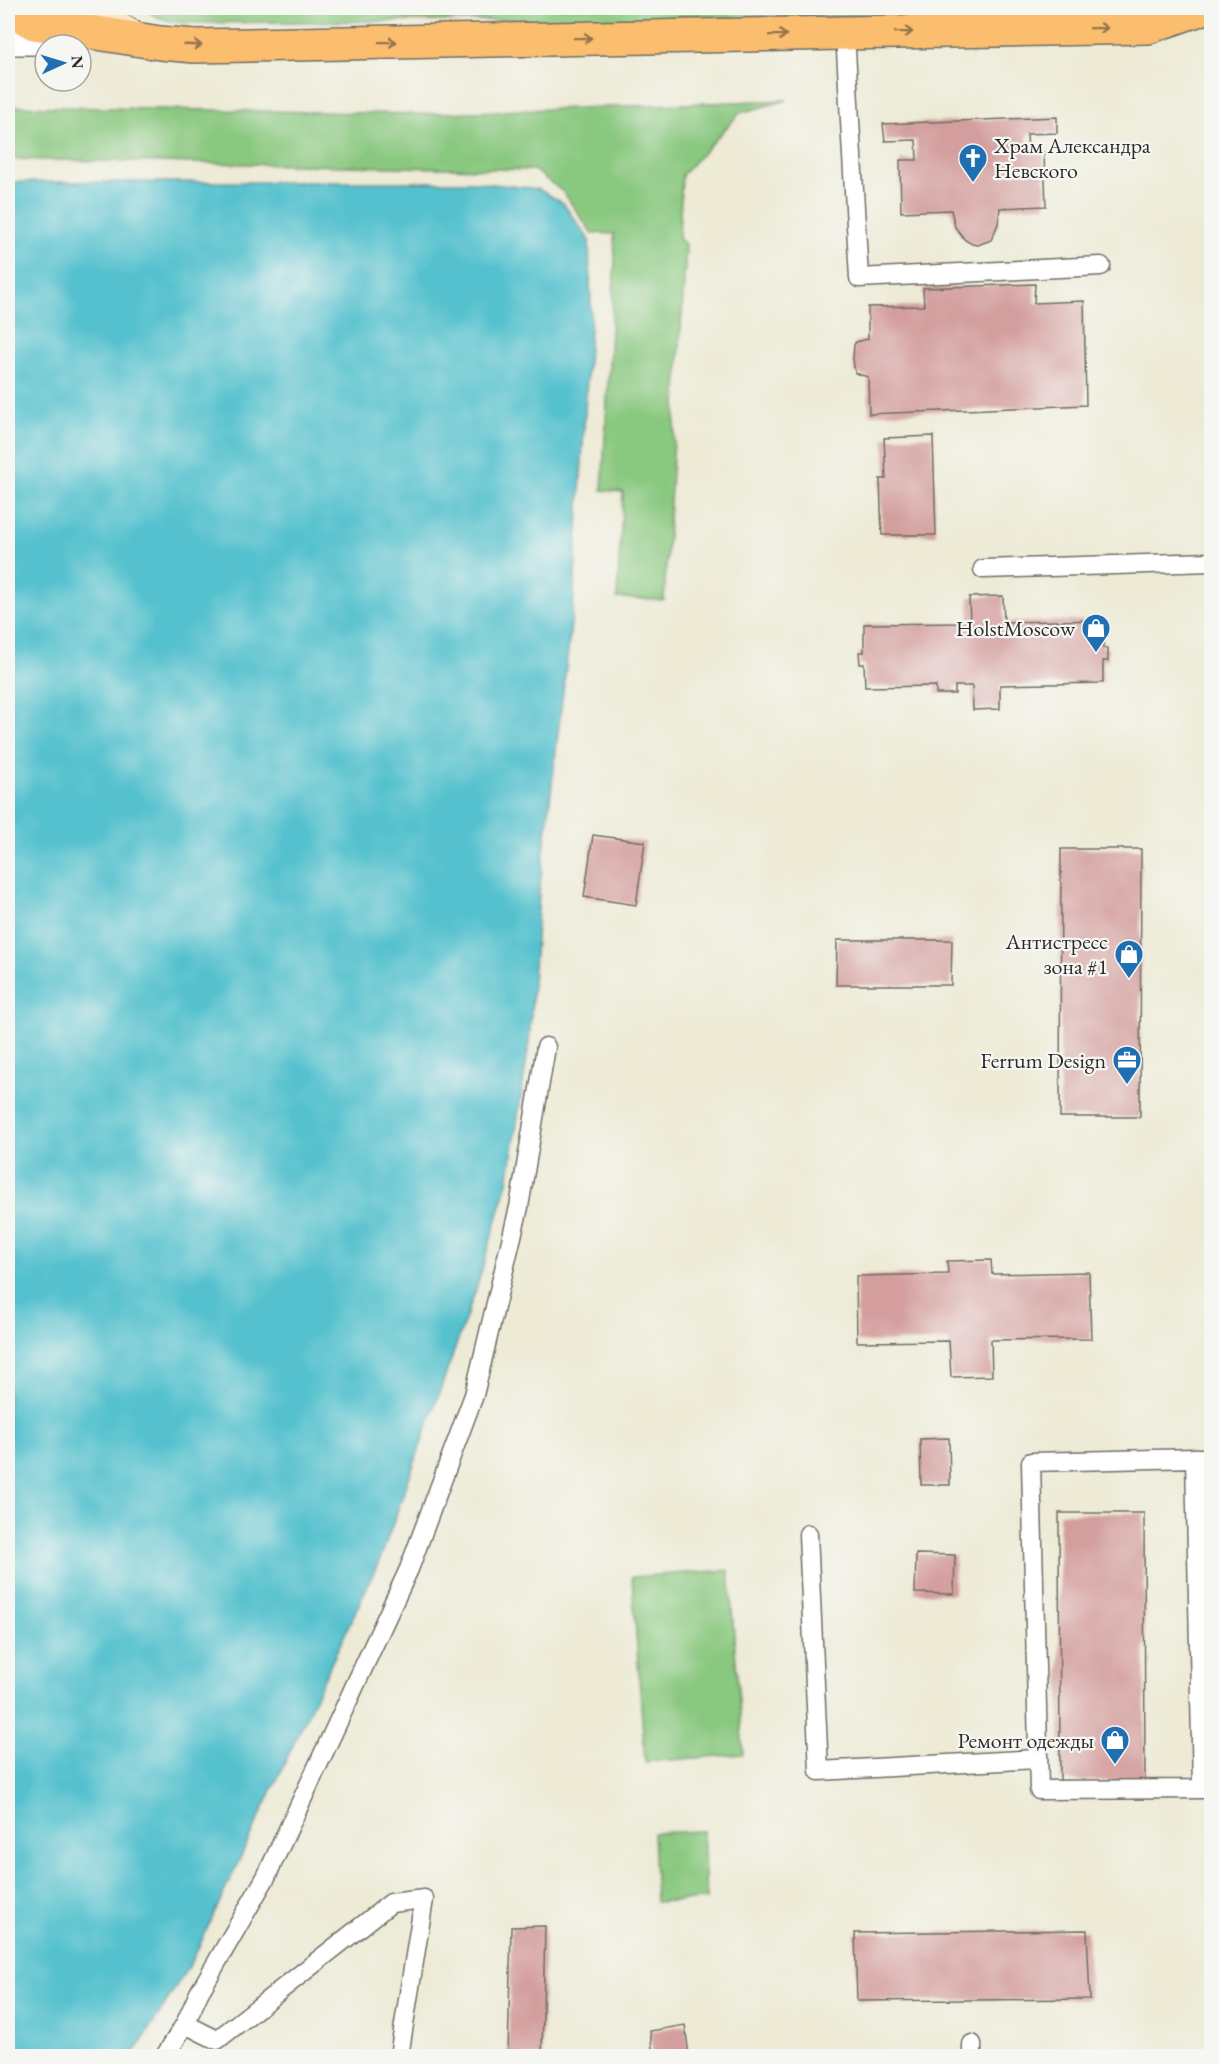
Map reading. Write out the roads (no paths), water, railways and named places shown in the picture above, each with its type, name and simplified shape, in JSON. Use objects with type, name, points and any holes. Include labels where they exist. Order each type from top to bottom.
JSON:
[{"type":"main road","points":[[8,8],[34,22],[135,39],[195,46],[1148,27],[1203,8]]},
{"type":"main road","points":[[95,8],[104,21],[135,39]]},
{"type":"street","points":[[8,38],[135,39]]},
{"type":"lane","points":[[845,33],[859,278],[1101,266]]},
{"type":"lane","points":[[983,569],[1212,562]]},
{"type":"lane","points":[[165,2056],[266,1876],[409,1569],[474,1395],[519,1207],[546,1047]]},
{"type":"lane","points":[[1203,1458],[1202,1789],[1039,1790],[1031,1462],[1203,1458]]},
{"type":"lane","points":[[808,1534],[819,1771],[1038,1759]]},
{"type":"lane","points":[[185,2024],[217,2040],[391,1903],[424,1899],[399,2056]]},
{"type":"water","points":[[8,182],[474,182],[538,189],[563,203],[589,240],[591,312],[573,608],[539,893],[529,1044],[508,1182],[476,1289],[381,1557],[193,1959],[133,2056],[8,2056]]},
{"type":"place","name":"Храм Александра Невского","points":[[973,184]]},
{"type":"place","name":"HolstMoscow","points":[[1096,654]]},
{"type":"place","name":"Антистресс зона #1","points":[[1129,980]]},
{"type":"place","name":"Ferrum Design","points":[[1127,1086]]},
{"type":"place","name":"Ремонт одежды","points":[[1115,1766]]}]
